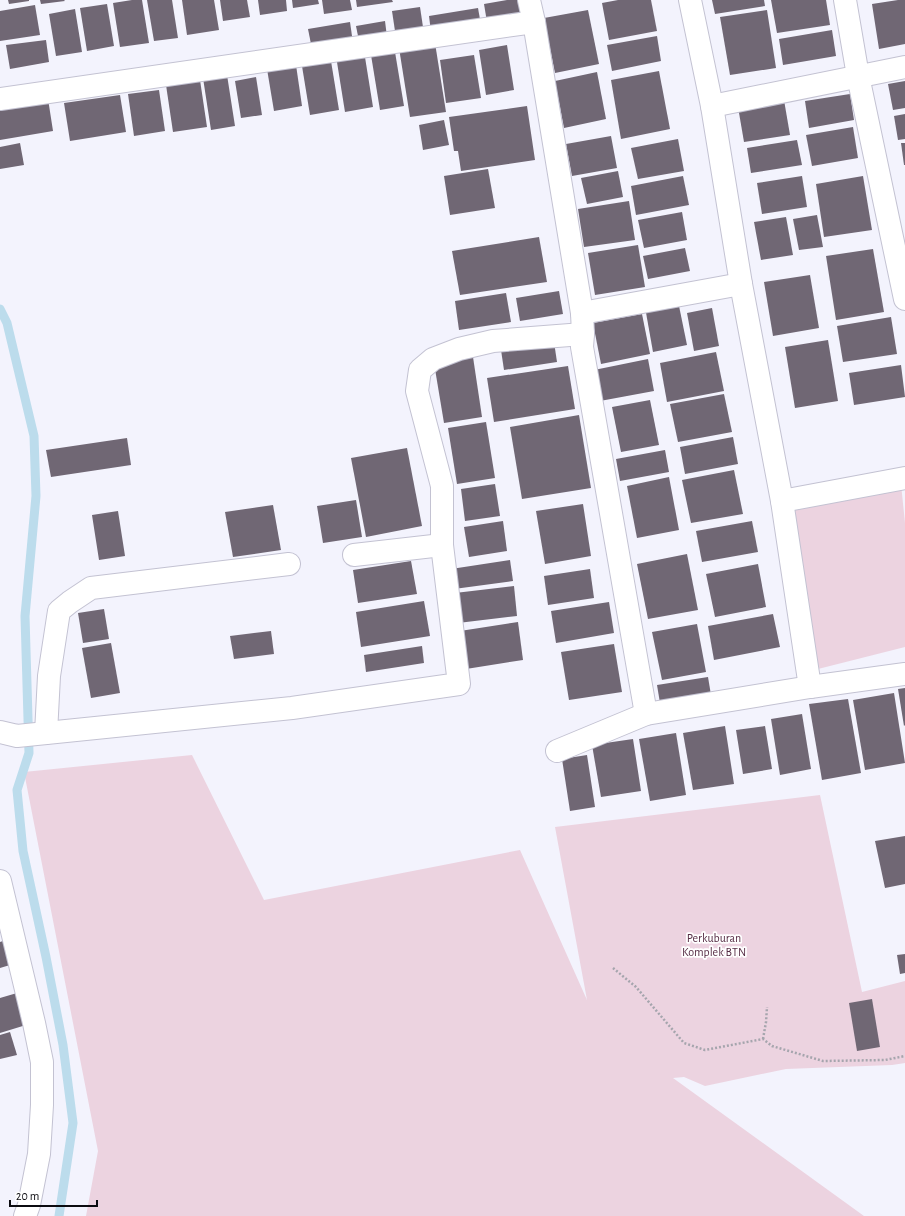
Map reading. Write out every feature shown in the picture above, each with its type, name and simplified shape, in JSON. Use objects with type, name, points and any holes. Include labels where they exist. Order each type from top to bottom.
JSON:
[{"type":"street","points":[[530,0],[582,313],[582,348],[646,714]]},
{"type":"street","points":[[690,0],[712,106],[741,284],[782,501],[810,687]]},
{"type":"street","points":[[845,0],[858,76],[905,299]]},
{"type":"street","points":[[0,99],[534,22]]},
{"type":"street","points":[[712,106],[905,67]]},
{"type":"street","points":[[582,313],[741,284]]},
{"type":"street","points":[[8,734],[43,733],[292,708],[460,684],[442,545],[442,486],[417,391],[420,370],[433,358],[493,340],[583,334]]},
{"type":"street","points":[[782,501],[905,478]]},
{"type":"street","points":[[354,555],[442,545]]},
{"type":"street","points":[[43,733],[49,676],[59,611],[70,602],[91,588],[289,564]]},
{"type":"street","points":[[557,751],[646,714],[810,687],[905,674]]},
{"type":"street","points":[[0,881],[42,1062],[40,1154],[30,1205],[25,1216]]},
{"type":"path","points":[[613,968],[636,987],[684,1043],[705,1050],[763,1039],[772,1046],[823,1061],[885,1060],[905,1056]]},
{"type":"path","points":[[763,1039],[768,1007]]},
{"type":"green space","points":[[901,484],[905,523],[905,647],[818,669],[787,504]]},
{"type":"green space","name":"Perkuburan Komplek BTN","points":[[192,755],[264,900],[520,850],[587,1000],[555,827],[820,795],[862,992],[905,981],[905,1063],[892,1065],[786,1069],[705,1086],[684,1077],[673,1078],[864,1216],[86,1216],[98,1151],[24,772]]},
{"type":"building","points":[[8,0],[29,0],[29,1],[9,4]]},
{"type":"building","points":[[40,0],[64,0],[65,1],[41,4]]},
{"type":"building","points":[[142,0],[149,43],[120,47],[113,3]]},
{"type":"building","points":[[147,0],[172,0],[178,38],[154,41]]},
{"type":"building","points":[[182,0],[214,0],[219,30],[187,35]]},
{"type":"building","points":[[220,0],[247,0],[250,17],[223,21]]},
{"type":"building","points":[[258,0],[286,0],[287,11],[260,15]]},
{"type":"building","points":[[292,0],[318,0],[319,4],[293,8]]},
{"type":"building","points":[[322,0],[350,0],[352,10],[324,14]]},
{"type":"building","points":[[356,0],[392,0],[393,2],[357,7]]},
{"type":"building","points":[[507,0],[522,0],[524,16],[487,22],[484,4]]},
{"type":"building","points":[[618,0],[651,0],[657,31],[609,40],[602,3]]},
{"type":"building","points":[[712,0],[764,0],[765,6],[715,14]]},
{"type":"building","points":[[771,0],[826,0],[830,25],[777,33]]},
{"type":"building","points":[[905,0],[905,44],[879,49],[872,4]]},
{"type":"building","points":[[107,4],[114,46],[87,51],[80,8]]},
{"type":"building","points":[[35,5],[40,35],[0,41],[0,11]]},
{"type":"building","points":[[420,7],[423,27],[395,31],[392,11]]},
{"type":"building","points":[[478,8],[481,25],[431,32],[429,16]]},
{"type":"building","points":[[75,9],[82,52],[56,56],[49,14]]},
{"type":"building","points":[[588,10],[599,64],[555,73],[544,18]]},
{"type":"building","points":[[767,10],[776,68],[730,75],[720,17]]},
{"type":"building","points":[[385,21],[387,37],[359,41],[356,26]]},
{"type":"building","points":[[350,22],[353,43],[312,49],[308,29]]},
{"type":"building","points":[[832,30],[836,56],[783,65],[779,39]]},
{"type":"building","points":[[657,36],[661,61],[612,71],[607,45]]},
{"type":"building","points":[[46,40],[49,62],[10,69],[6,45]]},
{"type":"building","points":[[435,43],[446,112],[410,117],[399,48]]},
{"type":"building","points":[[507,45],[514,90],[486,95],[479,50]]},
{"type":"building","points":[[364,51],[373,107],[345,112],[336,56]]},
{"type":"building","points":[[395,52],[404,106],[380,110],[371,55]]},
{"type":"building","points":[[330,55],[339,110],[310,115],[301,60]]},
{"type":"building","points":[[474,55],[481,98],[446,103],[440,60]]},
{"type":"building","points":[[296,65],[302,106],[274,111],[267,69]]},
{"type":"building","points":[[659,71],[670,129],[621,139],[611,80]]},
{"type":"building","points":[[597,72],[606,119],[564,128],[555,81]]},
{"type":"building","points":[[227,75],[235,126],[211,130],[203,78]]},
{"type":"building","points":[[256,77],[262,115],[241,118],[235,81]]},
{"type":"building","points":[[200,80],[207,127],[173,132],[166,85]]},
{"type":"building","points":[[905,81],[905,108],[893,110],[888,84]]},
{"type":"building","points":[[159,90],[165,131],[134,136],[128,94]]},
{"type":"building","points":[[850,94],[854,120],[809,128],[805,101]]},
{"type":"building","points":[[120,95],[126,132],[70,141],[64,103]]},
{"type":"building","points":[[48,99],[53,131],[0,140],[0,107]]},
{"type":"building","points":[[784,100],[790,135],[744,142],[738,107]]},
{"type":"building","points":[[527,106],[535,160],[461,171],[458,151],[454,151],[449,117]]},
{"type":"building","points":[[905,114],[905,139],[898,140],[894,116]]},
{"type":"building","points":[[444,120],[449,145],[423,150],[419,125]]},
{"type":"building","points":[[853,127],[858,158],[812,166],[806,135]]},
{"type":"building","points":[[611,136],[617,168],[572,176],[566,144]]},
{"type":"building","points":[[678,139],[684,171],[638,179],[631,148]]},
{"type":"building","points":[[797,140],[802,165],[751,173],[747,148]]},
{"type":"building","points":[[20,143],[24,165],[0,169],[0,147]]},
{"type":"building","points":[[901,143],[905,143],[905,165],[904,165]]},
{"type":"building","points":[[488,169],[495,208],[450,215],[444,176]]},
{"type":"building","points":[[618,171],[623,197],[587,204],[581,178]]},
{"type":"building","points":[[683,176],[689,205],[636,215],[631,186]]},
{"type":"building","points":[[802,176],[807,207],[762,214],[757,183]]},
{"type":"building","points":[[863,176],[872,230],[824,237],[816,184]]},
{"type":"building","points":[[629,201],[635,240],[584,247],[578,209]]},
{"type":"building","points":[[682,212],[687,240],[644,248],[638,220]]},
{"type":"building","points":[[817,215],[823,247],[799,250],[793,219]]},
{"type":"building","points":[[786,217],[793,255],[761,260],[754,222]]},
{"type":"building","points":[[539,237],[547,282],[460,295],[452,251]]},
{"type":"building","points":[[638,245],[645,287],[595,295],[588,253]]},
{"type":"building","points":[[685,248],[690,271],[648,279],[643,256]]},
{"type":"building","points":[[873,249],[884,312],[836,320],[826,256]]},
{"type":"building","points":[[810,275],[819,328],[773,336],[764,282]]},
{"type":"building","points":[[559,291],[563,314],[520,321],[516,298]]},
{"type":"building","points":[[506,293],[511,322],[459,330],[455,301]]},
{"type":"building","points":[[678,301],[687,345],[653,352],[645,307]]},
{"type":"building","points":[[712,308],[719,346],[694,351],[687,313]]},
{"type":"building","points":[[642,314],[650,354],[601,364],[593,323]]},
{"type":"building","points":[[891,317],[897,354],[843,362],[837,326]]},
{"type":"building","points":[[828,340],[838,401],[795,408],[785,347]]},
{"type":"building","points":[[554,342],[557,362],[504,370],[501,350]]},
{"type":"building","points":[[716,352],[724,391],[667,402],[660,363]]},
{"type":"building","points":[[473,357],[482,417],[444,423],[434,363]]},
{"type":"building","points":[[648,359],[654,391],[600,401],[594,370]]},
{"type":"building","points":[[901,365],[905,397],[854,405],[849,373]]},
{"type":"building","points":[[568,366],[575,409],[494,422],[487,378]]},
{"type":"building","points":[[724,394],[732,432],[678,442],[670,404]]},
{"type":"building","points":[[650,400],[659,445],[621,452],[612,407]]},
{"type":"building","points":[[579,415],[591,488],[522,499],[510,427]]},
{"type":"building","points":[[486,422],[495,478],[457,484],[448,428]]},
{"type":"building","points":[[733,437],[738,464],[685,474],[680,447]]},
{"type":"building","points":[[127,438],[131,465],[51,477],[46,450]]},
{"type":"building","points":[[407,448],[422,526],[366,537],[351,458]]},
{"type":"building","points":[[665,450],[669,472],[620,481],[616,459]]},
{"type":"building","points":[[734,470],[743,514],[691,523],[682,480]]},
{"type":"building","points":[[669,477],[679,530],[637,538],[627,486]]},
{"type":"building","points":[[495,484],[500,516],[465,521],[461,489]]},
{"type":"building","points":[[356,500],[362,537],[323,543],[317,506]]},
{"type":"building","points":[[583,504],[591,556],[545,564],[536,511]]},
{"type":"building","points":[[273,505],[281,550],[233,557],[225,512]]},
{"type":"building","points":[[118,511],[125,556],[99,560],[92,515]]},
{"type":"building","points":[[503,521],[507,551],[469,557],[464,527]]},
{"type":"building","points":[[752,521],[758,552],[702,562],[696,531]]},
{"type":"building","points":[[687,554],[698,610],[648,619],[637,564]]},
{"type":"building","points":[[510,560],[513,581],[454,589],[451,569]]},
{"type":"building","points":[[411,561],[417,594],[358,603],[353,570]]},
{"type":"building","points":[[758,564],[766,607],[715,617],[706,574]]},
{"type":"building","points":[[590,569],[594,598],[548,605],[544,576]]},
{"type":"building","points":[[514,586],[517,616],[458,623],[455,593]]},
{"type":"building","points":[[424,601],[430,636],[361,647],[356,612]]},
{"type":"building","points":[[609,602],[614,633],[556,643],[551,611]]},
{"type":"building","points":[[104,609],[109,639],[83,643],[78,613]]},
{"type":"building","points":[[773,614],[780,647],[714,660],[708,626]]},
{"type":"building","points":[[518,622],[523,660],[466,669],[460,631]]},
{"type":"building","points":[[697,624],[706,672],[662,680],[652,632]]},
{"type":"building","points":[[271,631],[274,654],[234,659],[230,636]]},
{"type":"building","points":[[111,643],[120,693],[91,698],[82,648]]},
{"type":"building","points":[[614,644],[622,692],[569,700],[561,652]]},
{"type":"building","points":[[422,646],[424,663],[366,672],[364,655]]},
{"type":"building","points":[[708,677],[711,695],[660,703],[657,685]]},
{"type":"building","points":[[905,688],[905,725],[904,726],[898,689]]},
{"type":"building","points":[[894,693],[905,763],[865,770],[853,700]]},
{"type":"building","points":[[848,699],[861,773],[822,780],[809,704]]},
{"type":"building","points":[[802,714],[811,769],[780,775],[771,719]]},
{"type":"building","points":[[725,726],[734,784],[693,790],[683,733]]},
{"type":"building","points":[[765,726],[772,769],[743,774],[736,730]]},
{"type":"building","points":[[676,733],[686,795],[650,801],[639,739]]},
{"type":"building","points":[[633,739],[641,791],[601,797],[592,745]]},
{"type":"building","points":[[587,755],[595,807],[570,811],[562,759]]},
{"type":"building","points":[[905,836],[905,884],[885,888],[875,841]]},
{"type":"building","points":[[3,941],[10,965],[0,968],[0,942]]},
{"type":"building","points":[[905,954],[905,973],[900,974],[897,955]]},
{"type":"building","points":[[17,993],[26,1025],[0,1033],[0,998]]},
{"type":"building","points":[[872,999],[880,1047],[857,1051],[849,1003]]},
{"type":"building","points":[[10,1032],[17,1055],[0,1059],[0,1035]]},
{"type":"waterway","points":[[0,309],[7,323],[34,436],[36,496],[25,616],[29,753],[17,790],[23,851],[63,1045],[73,1123],[59,1216]]}]
